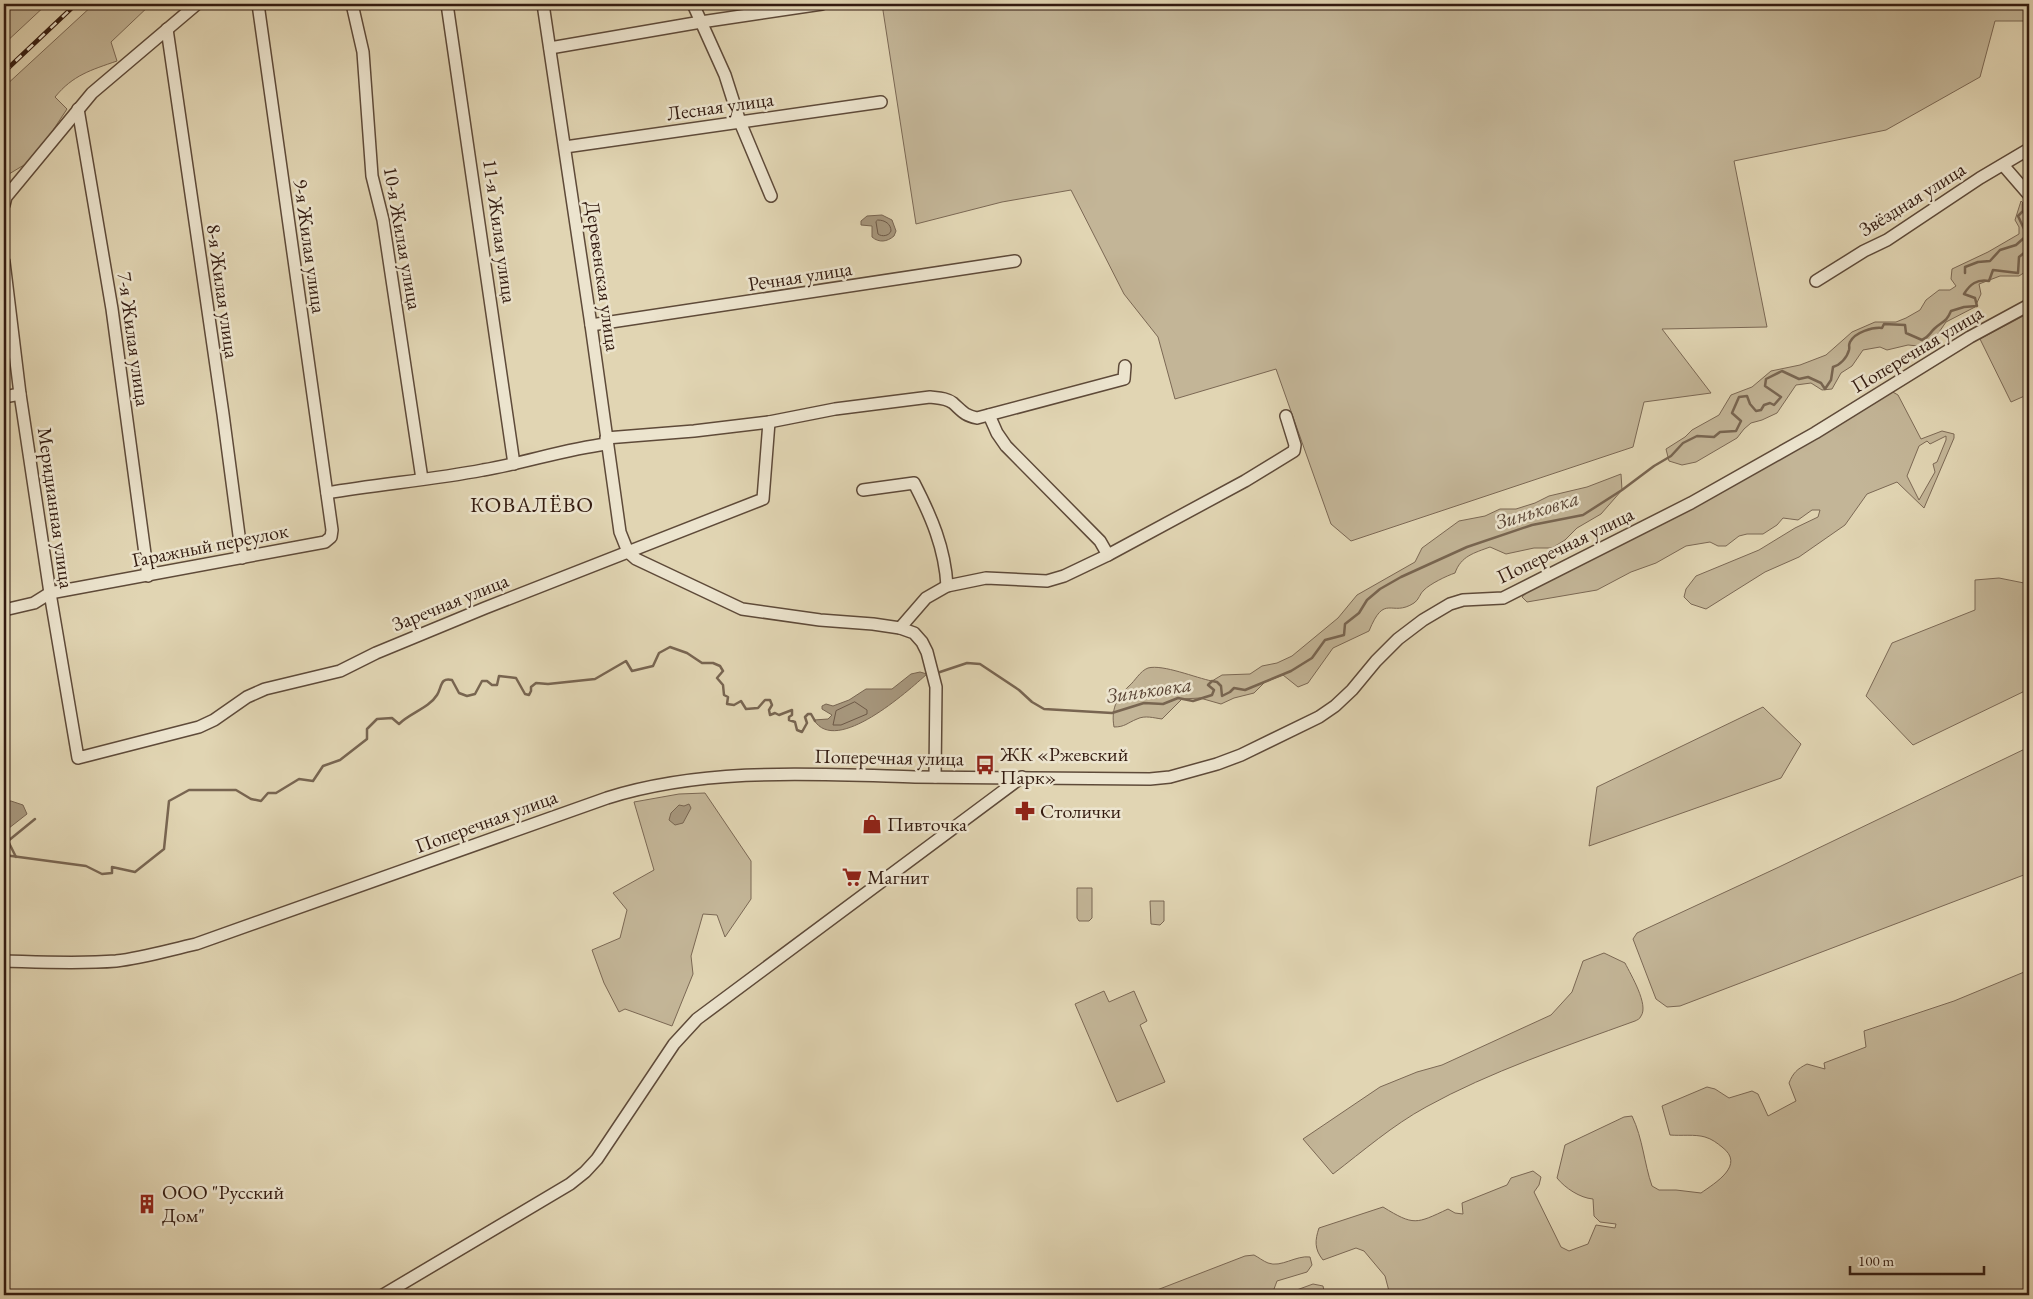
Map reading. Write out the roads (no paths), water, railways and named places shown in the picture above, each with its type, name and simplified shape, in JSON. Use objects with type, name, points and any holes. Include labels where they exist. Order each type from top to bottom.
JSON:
[{"type":"street","points":[[4,205],[6,197],[92,93],[198,4]]},
{"type":"street","name":"9-я Жилая улица","points":[[258,4],[327,492]]},
{"type":"street","name":"10-я Жилая улица","points":[[352,4],[363,52],[372,176],[383,220],[422,478]]},
{"type":"street","name":"11-я Жилая улица","points":[[447,4],[514,464]]},
{"type":"street","name":"Деревенская улица","points":[[543,4],[620,532],[628,552]]},
{"type":"street","points":[[693,4],[724,75],[740,122],[771,196]]},
{"type":"street","points":[[550,48],[701,22],[822,4]]},
{"type":"street","name":"8-я Жилая улица","points":[[167,29],[242,558]]},
{"type":"street","name":"Лесная улица","points":[[565,147],[881,102]]},
{"type":"street","name":"7-я Жилая улица","points":[[78,109],[112,309],[148,576]]},
{"type":"street","name":"Звёздная улица","points":[[1816,281],[1864,251],[1887,240],[2029,149]]},
{"type":"street","points":[[2002,165],[2029,195]]},
{"type":"street","name":"Речная улица","points":[[591,326],[1014,261]]},
{"type":"street","name":"Меридианная улица","points":[[4,262],[20,394],[50,593],[78,758]]},
{"type":"street","name":"Поперечная улица","points":[[4,961],[51,963],[115,961],[196,944],[636,789],[739,776],[799,774],[1150,779],[1170,777],[1202,769],[1240,755],[1319,717],[1335,706],[1398,639],[1450,604],[1463,600],[1504,598],[1692,503],[1815,433],[1970,337],[2029,305]]},
{"type":"street","points":[[327,492],[514,464],[607,441],[769,422],[835,409],[930,397],[944,398],[953,402],[966,416],[977,418],[990,416],[1124,379],[1125,366]]},
{"type":"street","points":[[4,397],[20,394]]},
{"type":"street","points":[[990,416],[997,433],[1006,446],[1100,541],[1108,555]]},
{"type":"street","points":[[900,628],[926,598],[948,586],[986,578],[1048,581],[1064,576],[1108,555],[1245,481],[1294,451],[1295,445],[1286,416]]},
{"type":"street","name":"Заречная улица","points":[[78,758],[199,727],[214,720],[246,697],[266,689],[340,671],[376,653],[485,608],[764,499],[769,422]]},
{"type":"street","points":[[863,490],[914,483],[929,512],[940,541],[948,586]]},
{"type":"street","name":"Гаражный переулок","points":[[4,610],[34,603],[50,593],[325,542],[332,537],[327,492]]},
{"type":"street","points":[[628,552],[636,560],[742,609],[820,620],[873,624],[900,628],[914,633],[922,642],[934,676],[936,702],[935,777]]},
{"type":"street","points":[[991,800],[994,789],[992,777]]},
{"type":"street","points":[[383,1295],[570,1184],[585,1172],[674,1044],[697,1019],[1022,777]]},
{"type":"water","points":[[882,215],[892,220],[896,231],[889,240],[883,241],[872,237],[872,226],[861,225],[861,221],[867,216]]},
{"type":"water","points":[[920,672],[927,674],[889,706],[854,726],[838,730],[824,729],[814,720],[828,719],[832,715],[822,709],[822,706],[826,704],[833,706],[849,700],[866,689],[892,689],[911,674]]},
{"type":"water","points":[[4,801],[23,805],[27,814],[4,832]]},
{"type":"water","points":[[689,804],[691,808],[683,823],[675,825],[669,820],[671,813],[679,805]]},
{"type":"waterway","points":[[1965,273],[1965,267],[1978,262],[1990,261],[2000,250],[2016,245],[2025,237],[2025,231],[2018,216],[2023,211],[2023,204],[2029,203]]},
{"type":"waterway","name":"Зиньковка","points":[[937,673],[967,663],[980,664],[1044,709],[1112,713],[1144,703],[1163,704],[1178,698],[1193,701],[1212,695],[1214,690],[1208,685],[1212,681],[1217,682],[1221,686],[1222,696],[1234,688],[1245,690],[1291,671],[1312,658],[1325,640],[1344,635],[1345,624],[1359,613],[1367,600],[1380,589],[1401,577],[1467,547],[1532,525],[1583,515],[1671,456],[1683,443],[1697,436],[1714,437],[1720,432],[1736,431],[1741,421],[1732,413],[1739,397],[1747,396],[1750,404],[1756,411],[1761,410],[1764,405],[1770,403],[1774,405],[1781,397],[1765,386],[1766,379],[1782,371],[1799,379],[1808,377],[1821,383],[1825,389],[1831,380],[1833,367],[1845,358],[1850,342],[1856,335],[1874,328],[1882,328],[1884,324],[1905,325],[1906,333],[1922,340],[1928,337],[1937,326],[1946,320],[1951,311],[1977,306],[1975,298],[1964,294],[1971,285],[1981,281],[1989,281],[1993,270],[2018,273],[2019,257],[2029,249]]},
{"type":"waterway","name":"Зиньковка","points":[[4,855],[86,866],[102,874],[112,873],[112,867],[135,872],[164,849],[169,801],[189,790],[236,790],[251,799],[261,801],[268,793],[276,793],[299,779],[313,781],[323,766],[340,760],[367,739],[367,729],[377,719],[392,718],[399,724],[434,700],[443,681],[448,679],[452,680],[459,693],[467,696],[475,694],[482,681],[497,685],[499,676],[516,678],[525,694],[529,695],[531,687],[536,683],[548,684],[595,679],[626,661],[632,671],[653,666],[659,653],[670,647],[687,653],[702,663],[713,663],[720,666],[723,671],[717,678],[723,685],[724,695],[728,697],[727,704],[734,705],[741,701],[746,709],[758,708],[765,700],[770,700],[772,705],[769,710],[770,715],[775,713],[779,715],[792,710],[789,720],[795,722],[797,730],[802,732],[807,723],[805,717],[808,714],[811,714],[815,721]]},
{"type":"waterway","points":[[4,842],[8,841],[35,819]]},
{"type":"waterway","points":[[8,841],[16,857]]},
{"type":"railway","points":[[4,72],[76,4]]},
{"type":"place","name":"ЖК «Ржевский Парк»","points":[[985,765]]},
{"type":"place","name":"Столички","points":[[1025,811]]},
{"type":"place","name":"Пивточка","points":[[872,824]]},
{"type":"place","name":"Магнит","points":[[852,877]]},
{"type":"place","name":"ООО \"Русский Дом\"","points":[[147,1204]]},
{"type":"district","name":"КОВАЛЁВО","points":[[532,504]]}]
